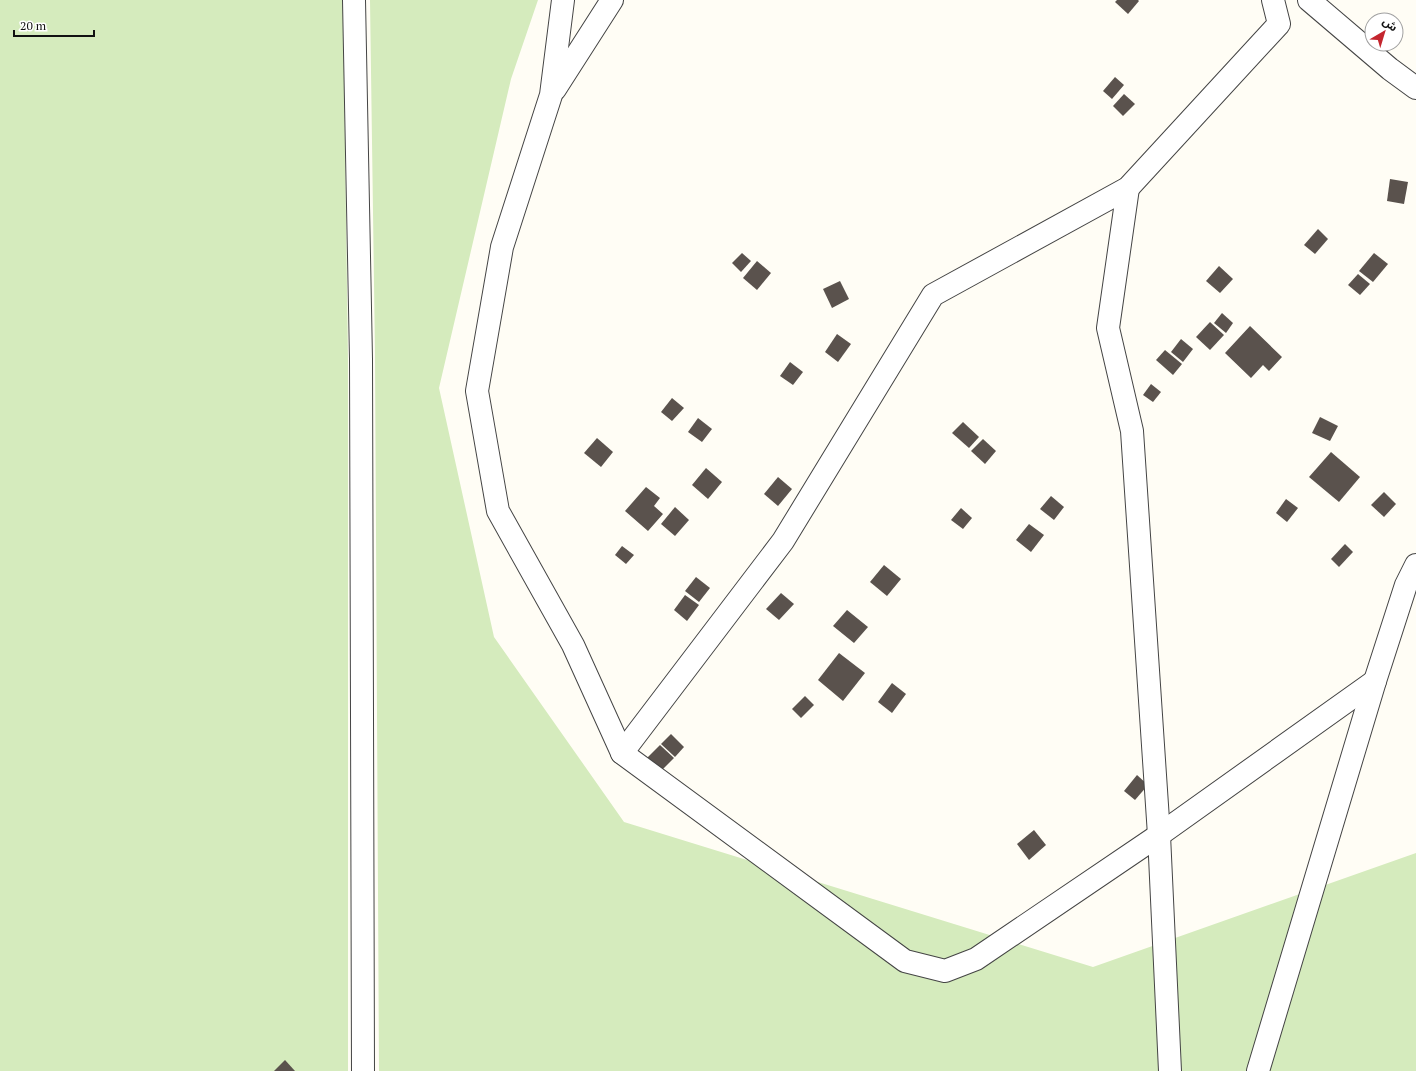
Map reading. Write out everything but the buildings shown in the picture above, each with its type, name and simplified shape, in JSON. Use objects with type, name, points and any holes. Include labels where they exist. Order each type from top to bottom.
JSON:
[{"type":"street","points":[[354,0],[361,359],[363,1071]]},
{"type":"street","points":[[564,0],[551,95],[502,247],[477,391],[498,511],[573,645],[622,753],[905,961],[945,971],[976,959],[1159,834],[1376,681]]},
{"type":"street","points":[[551,95],[612,0]]},
{"type":"street","points":[[622,753],[783,541],[933,295],[1128,188],[1279,24],[1273,0]]},
{"type":"street","points":[[1309,0],[1390,70],[1416,88]]},
{"type":"street","points":[[1128,188],[1108,328],[1132,431],[1159,834],[1170,1071]]},
{"type":"street","points":[[1258,1071],[1376,681],[1406,585],[1416,565]]},
{"type":"green space","points":[[0,0],[343,0],[348,360],[348,1071],[0,1071]]},
{"type":"green space","points":[[370,0],[538,0],[511,79],[439,388],[494,637],[624,822],[1093,967],[1416,853],[1416,1071],[379,1071],[375,354]]}]
